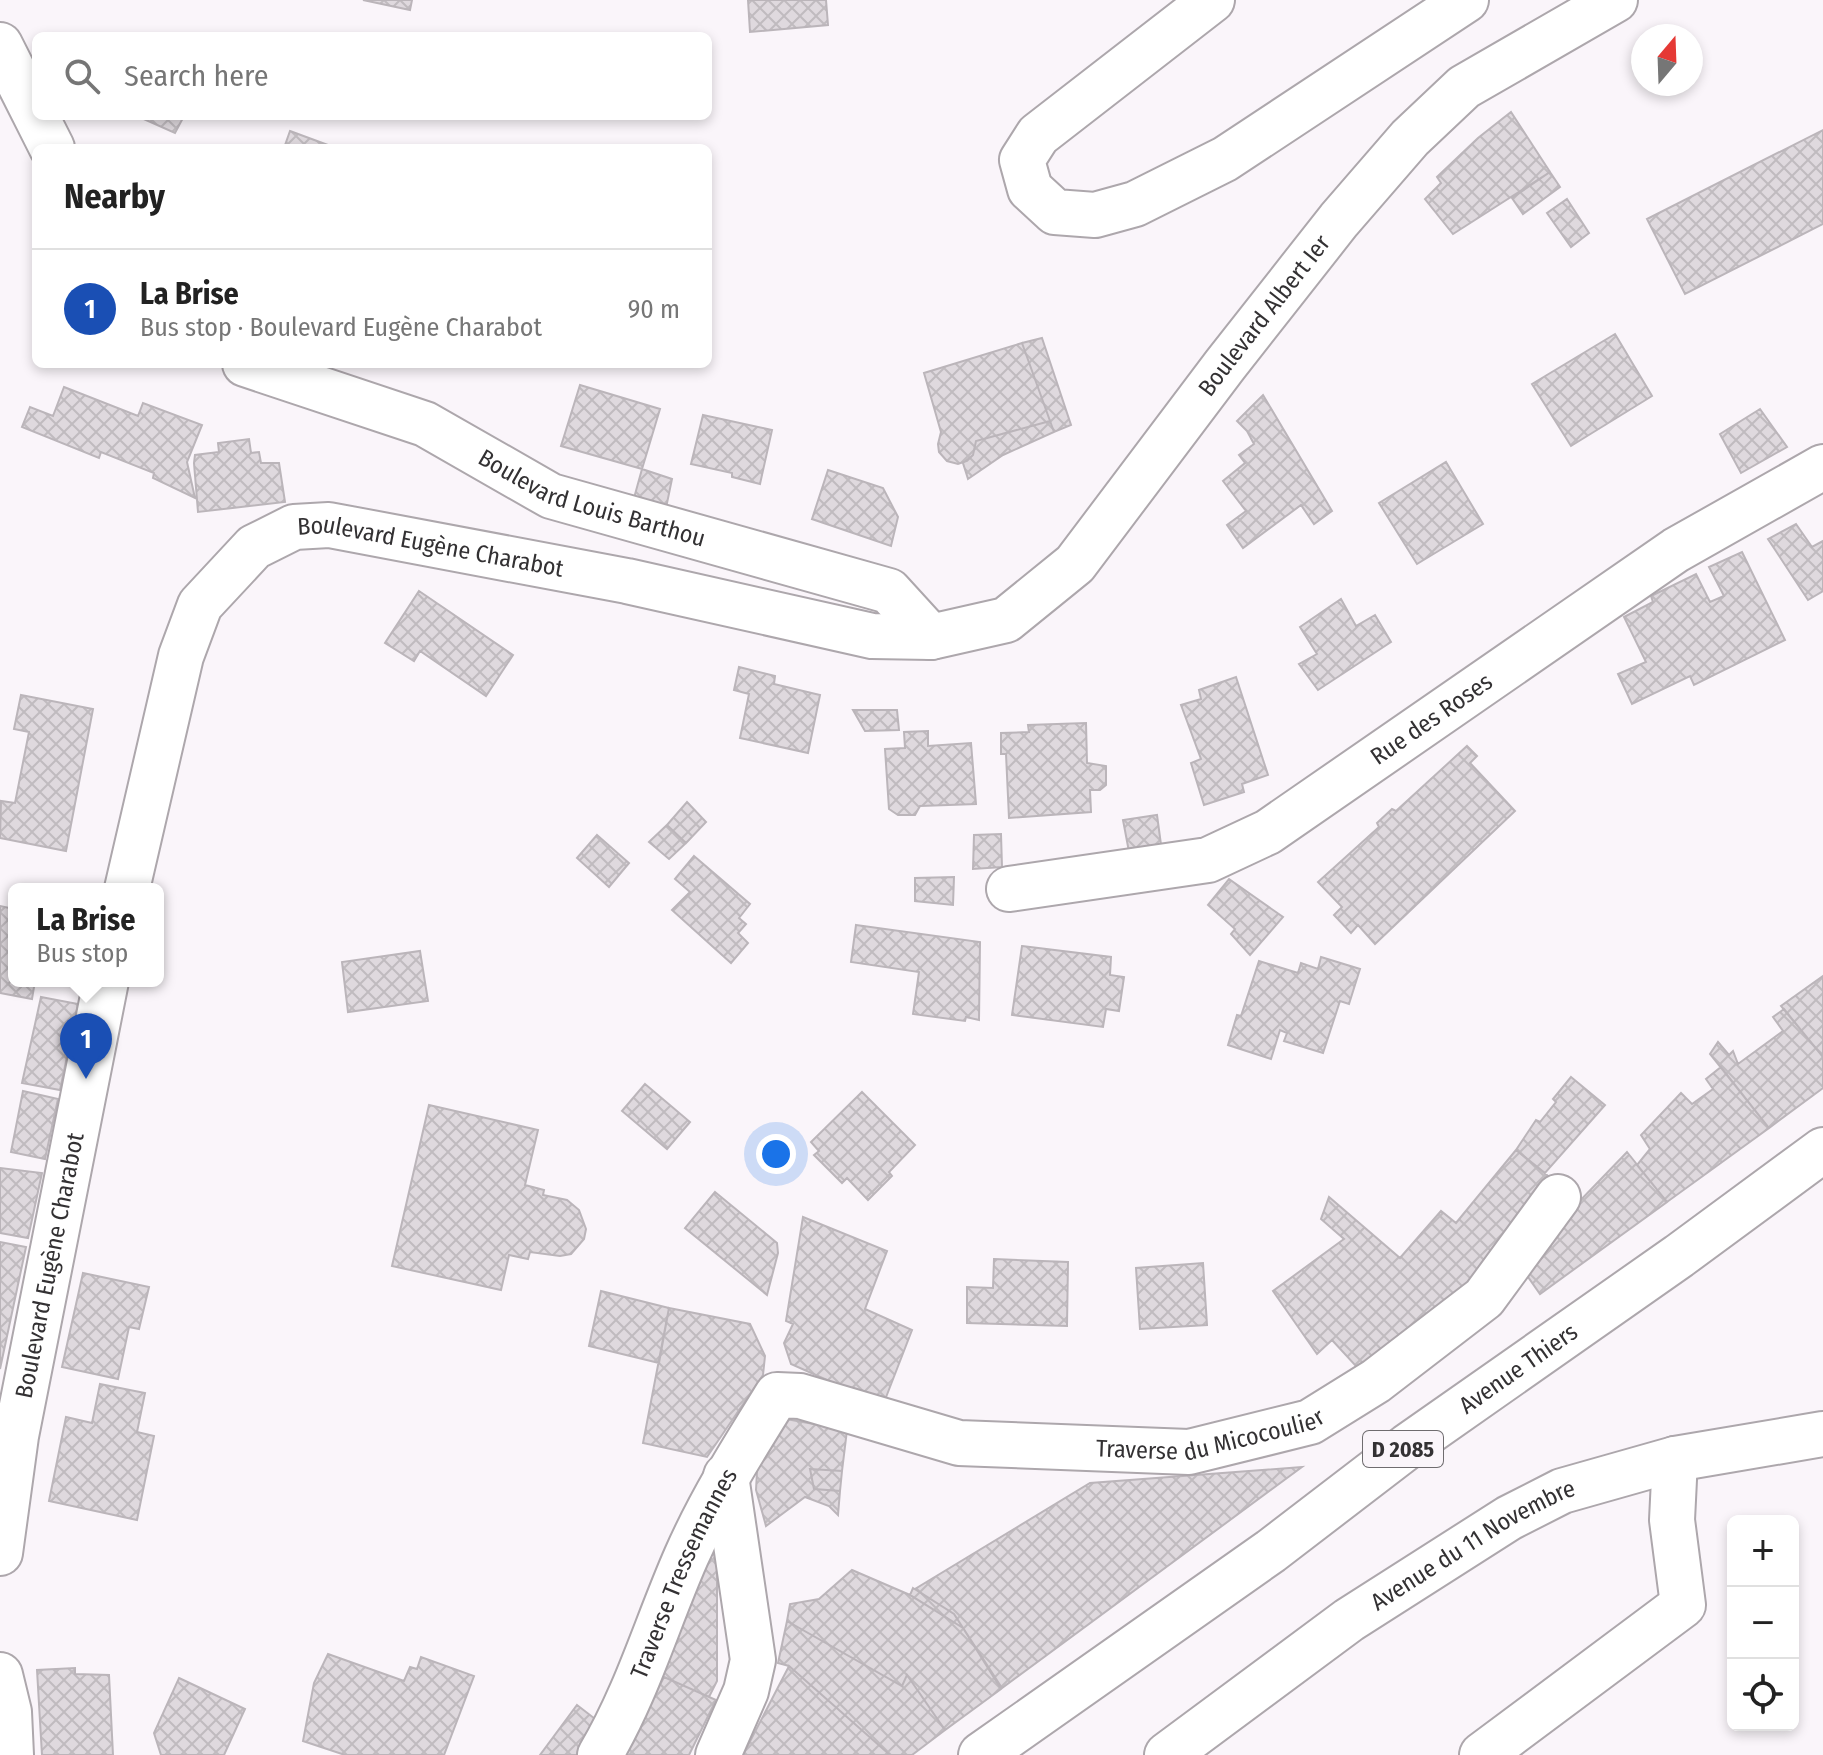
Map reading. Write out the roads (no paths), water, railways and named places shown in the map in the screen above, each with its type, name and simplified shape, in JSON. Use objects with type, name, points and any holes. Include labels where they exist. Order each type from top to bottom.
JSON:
[{"type":"street","points":[[1212,0],[1038,135],[1022,160],[1030,189],[1055,212],[1095,215],[1135,204],[1225,159],[1466,0]]},
{"type":"street","name":"Boulevard Albert Ier","points":[[931,637],[1006,620],[1075,564],[1234,353],[1339,220],[1410,138],[1464,87],[1615,0]]},
{"type":"street","points":[[0,45],[32,108]]},
{"type":"street","points":[[38,120],[50,144]]},
{"type":"street","name":"Boulevard Louis Barthou","points":[[257,368],[425,424],[551,496],[889,591],[931,637]]},
{"type":"street","name":"Rue des Roses","points":[[1009,889],[1208,860],[1268,832],[1676,550],[1823,467]]},
{"type":"street","name":"Boulevard Eugène Charabot","points":[[128,883],[181,656],[200,605],[254,547],[294,527],[329,525],[627,581],[872,636],[931,637]]},
{"type":"street","name":"Boulevard Eugène Charabot","points":[[0,1553],[16,1436],[105,987]]},
{"type":"street","name":"Avenue Thiers","points":[[984,1754],[1271,1551],[1408,1446],[1679,1256],[1823,1150]]},
{"type":"street","name":"Traverse du Micocoulier","points":[[777,1395],[800,1396],[959,1443],[1189,1452],[1310,1422],[1376,1381],[1484,1298],[1558,1197]]},
{"type":"street","name":"Traverse Tressemannes","points":[[600,1755],[620,1721],[686,1556],[726,1476],[777,1395]]},
{"type":"street","name":"Avenue du 11 Novembre","points":[[1167,1755],[1349,1620],[1509,1518],[1562,1491],[1675,1459],[1823,1434]]},
{"type":"street","points":[[1482,1755],[1683,1605],[1672,1520],[1675,1459]]},
{"type":"street","points":[[718,1755],[746,1691],[753,1660],[726,1476]]},
{"type":"street","points":[[0,1675],[9,1712],[11,1755]]},
{"type":"place","name":"La Brise","points":[[86,1079]]}]
